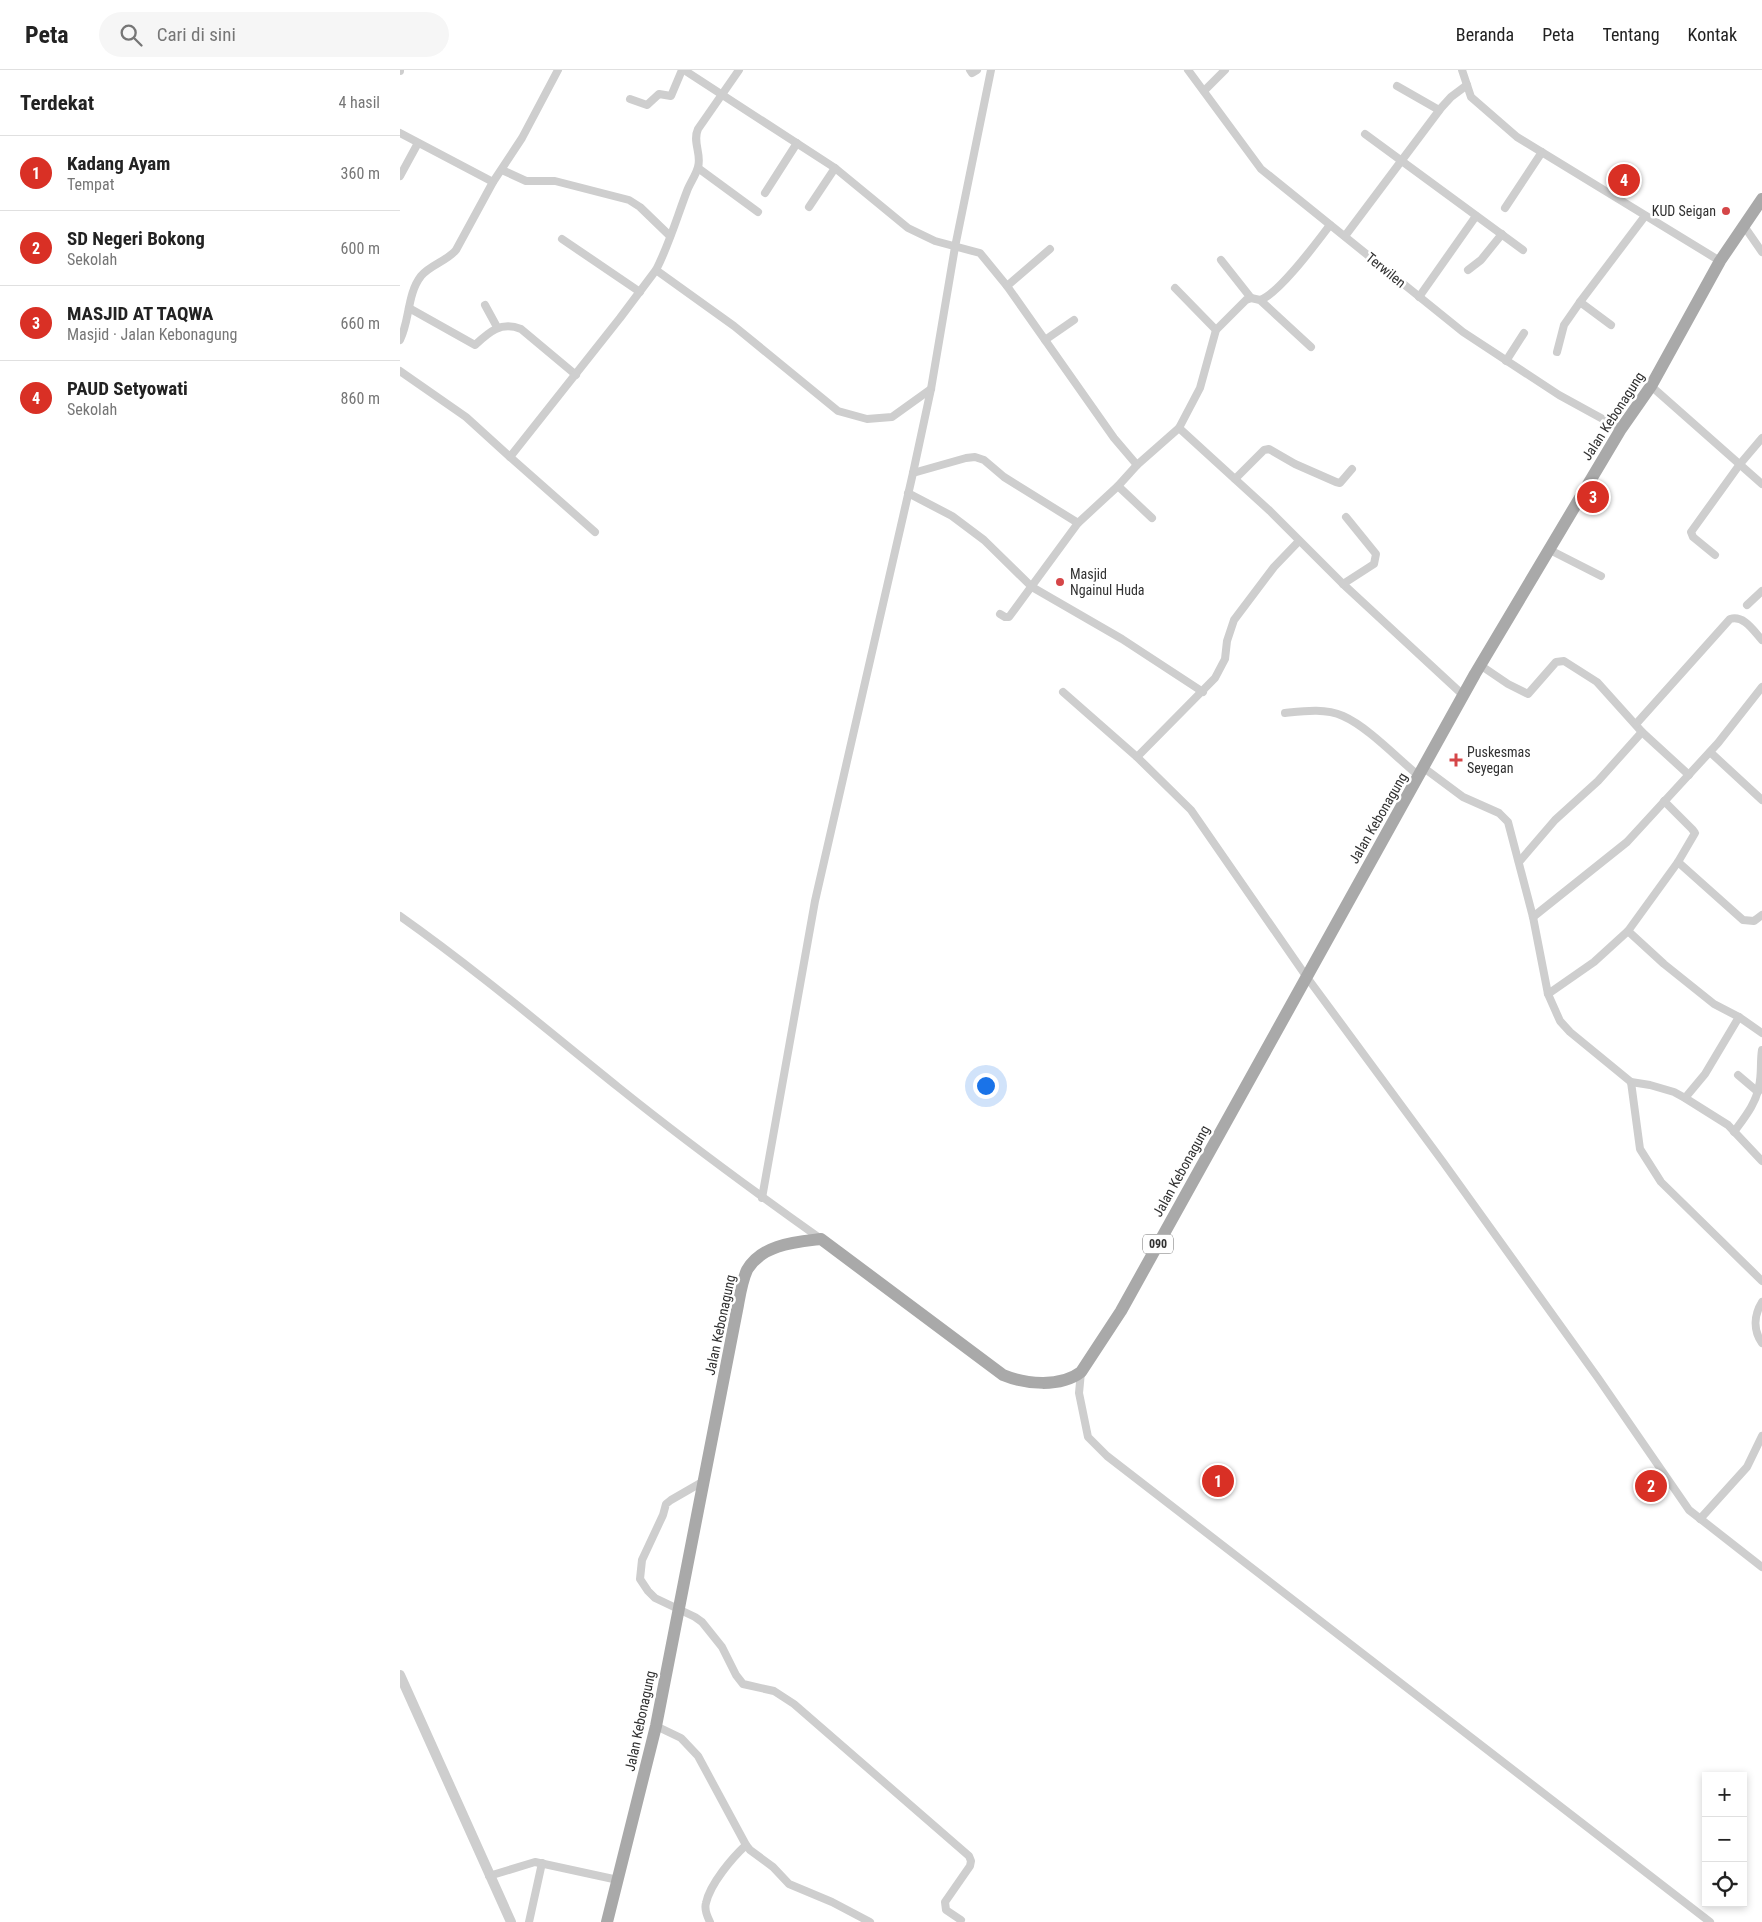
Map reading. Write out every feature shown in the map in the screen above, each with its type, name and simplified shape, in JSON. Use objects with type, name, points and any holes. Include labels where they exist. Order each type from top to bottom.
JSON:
[{"type":"main road","name":"Jalan Kebonagung","points":[[1081,1372],[1121,1310],[1306,976],[1422,772],[1462,695],[1621,429],[1651,386],[1720,261],[1762,199]]},
{"type":"main road","name":"Jalan Kebonagung","points":[[607,1922],[656,1726],[738,1305],[748,1270],[757,1259],[779,1246],[822,1239]]},
{"type":"main road","points":[[822,1239],[1003,1375],[1019,1381],[1052,1382],[1075,1377],[1081,1372]]},
{"type":"street","points":[[401,337],[413,294],[422,275],[456,250],[493,182],[522,138],[558,70]]},
{"type":"street","points":[[630,99],[647,105],[659,94],[671,96],[683,70],[835,168],[908,228],[935,241],[980,253],[1007,286],[1114,438],[1137,465]]},
{"type":"street","points":[[510,457],[640,292],[664,257],[689,184],[698,168],[699,155],[696,134],[739,70]]},
{"type":"street","points":[[970,70],[972,73],[977,70]]},
{"type":"street","points":[[762,1198],[815,901],[888,589],[913,473],[955,247],[991,70]]},
{"type":"street","name":"Terwilen","points":[[1188,70],[1261,169],[1463,332],[1559,396],[1621,429]]},
{"type":"street","points":[[1204,91],[1225,70]]},
{"type":"street","points":[[1462,70],[1471,97],[1517,137],[1720,261]]},
{"type":"street","points":[[1345,236],[1439,110],[1451,97],[1467,85]]},
{"type":"street","points":[[1397,86],[1439,110]]},
{"type":"street","points":[[400,133],[493,182]]},
{"type":"street","points":[[1365,134],[1523,250]]},
{"type":"street","points":[[400,176],[418,142]]},
{"type":"street","points":[[765,193],[797,144]]},
{"type":"street","points":[[1505,208],[1542,152]]},
{"type":"street","points":[[698,168],[758,212]]},
{"type":"street","points":[[809,207],[835,168]]},
{"type":"street","points":[[502,170],[526,181],[555,181],[629,200],[640,207],[670,236]]},
{"type":"street","points":[[1419,297],[1476,216]]},
{"type":"street","points":[[1558,352],[1564,325],[1645,216]]},
{"type":"street","points":[[1000,614],[1004,617],[1009,617],[1078,522],[1118,486],[1137,465],[1179,428],[1200,388],[1216,330],[1240,306],[1255,299],[1264,299],[1279,286],[1308,254],[1330,225]]},
{"type":"street","points":[[1744,226],[1762,252]]},
{"type":"street","points":[[1468,270],[1480,260],[1502,234]]},
{"type":"street","points":[[562,239],[640,292]]},
{"type":"street","points":[[1007,286],[1050,249]]},
{"type":"street","points":[[1221,260],[1255,299],[1311,347]]},
{"type":"street","points":[[656,270],[734,326],[838,412],[866,419],[892,417],[930,389]]},
{"type":"street","points":[[1174,288],[1216,330]]},
{"type":"street","points":[[1580,302],[1611,325]]},
{"type":"street","points":[[484,305],[497,327]]},
{"type":"street","points":[[409,308],[474,346]]},
{"type":"street","points":[[1045,340],[1074,320]]},
{"type":"street","points":[[469,352],[497,327],[507,325],[521,329],[576,374]]},
{"type":"street","points":[[1506,361],[1524,333]]},
{"type":"street","points":[[400,371],[466,417],[595,532]]},
{"type":"street","points":[[1651,386],[1762,484]]},
{"type":"street","points":[[1179,428],[1270,511],[1343,584],[1462,695]]},
{"type":"street","points":[[1715,555],[1693,538],[1691,532],[1740,464],[1762,438]]},
{"type":"street","points":[[1235,480],[1264,450],[1269,449],[1296,464],[1340,483],[1352,469]]},
{"type":"street","points":[[913,473],[975,457],[984,460],[1004,477],[1078,522]]},
{"type":"street","points":[[1118,486],[1152,518]]},
{"type":"street","points":[[908,493],[952,516],[976,534],[1032,587],[1122,639],[1203,692]]},
{"type":"street","points":[[1343,584],[1374,564],[1376,554],[1346,517]]},
{"type":"street","points":[[1137,757],[1215,678],[1225,659],[1227,641],[1234,620],[1274,567],[1299,541]]},
{"type":"street","points":[[1548,549],[1601,576]]},
{"type":"street","points":[[1747,605],[1762,591]]},
{"type":"street","points":[[1636,724],[1730,619],[1739,618],[1744,620],[1762,640]]},
{"type":"street","points":[[1480,665],[1508,684],[1528,694],[1553,665],[1559,660],[1564,661],[1597,682],[1642,732],[1689,775]]},
{"type":"street","points":[[1532,917],[1627,842],[1710,752],[1762,687]]},
{"type":"street","points":[[1063,692],[1137,757],[1191,810],[1306,976],[1443,1162],[1603,1385],[1689,1510],[1762,1567]]},
{"type":"street","points":[[1285,713],[1308,710],[1342,715],[1422,772],[1463,797],[1503,816],[1508,822],[1519,862],[1548,994],[1564,1027],[1631,1082],[1666,1089],[1685,1098],[1728,1125],[1762,1161]]},
{"type":"street","points":[[1519,862],[1555,820],[1598,781],[1642,732]]},
{"type":"street","points":[[1710,752],[1762,800]]},
{"type":"street","points":[[1548,994],[1594,962],[1628,931],[1678,862],[1695,833],[1664,801]]},
{"type":"street","points":[[1678,862],[1743,920],[1754,921],[1762,915]]},
{"type":"street","points":[[400,916],[442,946],[620,1089],[762,1198],[822,1239]]},
{"type":"street","points":[[1628,931],[1672,972],[1714,1004],[1739,1017],[1762,1033]]},
{"type":"street","points":[[1685,1098],[1705,1074],[1739,1017]]},
{"type":"street","points":[[1734,1132],[1752,1106],[1758,1092],[1761,1078],[1762,1050]]},
{"type":"street","points":[[1738,1075],[1758,1092]]},
{"type":"street","points":[[1631,1082],[1640,1149],[1661,1182],[1762,1281]]},
{"type":"street","points":[[1762,1302],[1757,1313],[1756,1330],[1762,1342]]},
{"type":"street","points":[[1081,1372],[1079,1393],[1088,1437],[1107,1456],[1710,1922]]},
{"type":"street","points":[[1700,1519],[1747,1468],[1762,1436]]},
{"type":"street","points":[[704,1481],[668,1502],[647,1547],[639,1574],[642,1584],[659,1601],[702,1622],[722,1647],[736,1675],[743,1684],[774,1691],[794,1704],[969,1856],[970,1866],[945,1902],[946,1910],[961,1920]]},
{"type":"street","points":[[400,1675],[511,1922]]},
{"type":"street","points":[[656,1726],[681,1738],[698,1756],[750,1850],[773,1867],[789,1884],[832,1902],[870,1922]]},
{"type":"street","points":[[710,1922],[705,1904],[712,1888],[726,1867],[746,1845]]},
{"type":"street","points":[[489,1876],[528,1864],[542,1863],[618,1880]]},
{"type":"street","points":[[529,1922],[542,1863]]},
{"type":"street","points":[[948,1922],[952,1914]]},
{"type":"place","name":"PAUD Setyowati","points":[[1624,180]]},
{"type":"place","name":"KUD Seigan","points":[[1726,211]]},
{"type":"place","name":"MASJID AT TAQWA","points":[[1593,497]]},
{"type":"place","name":"Masjid Ngainul Huda","points":[[1060,582]]},
{"type":"place","name":"Puskesmas Seyegan","points":[[1456,760]]},
{"type":"place","name":"Kadang Ayam","points":[[1218,1481]]},
{"type":"place","name":"SD Negeri Bokong","points":[[1651,1486]]}]
